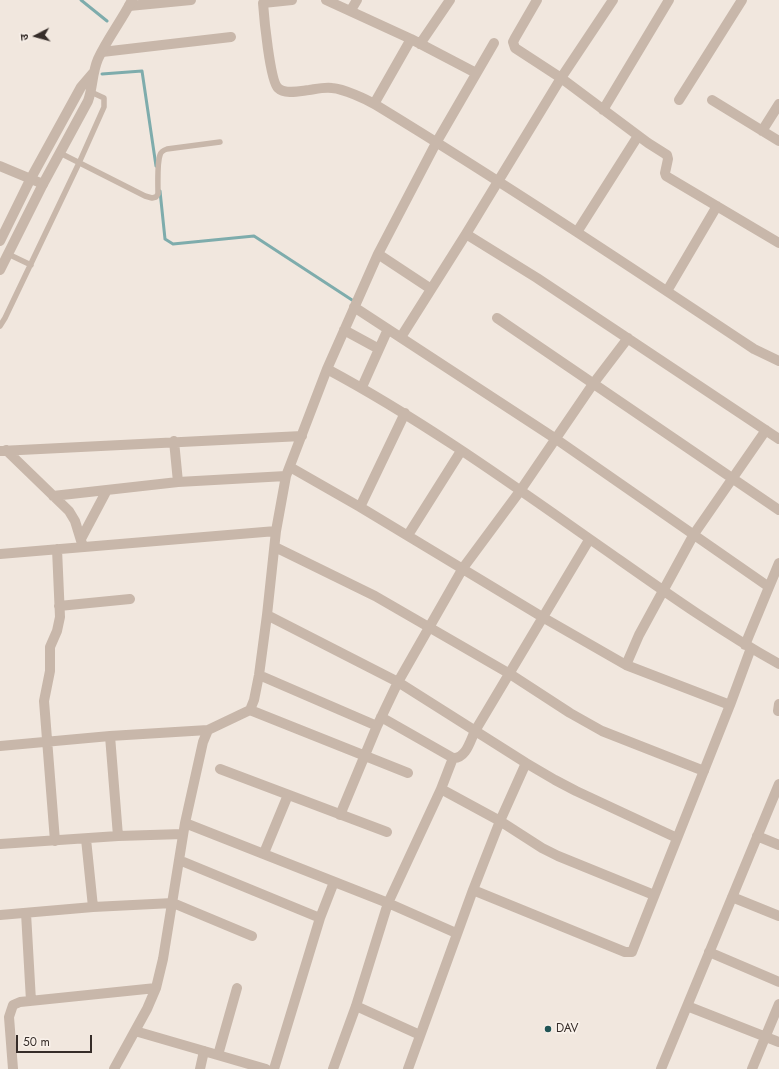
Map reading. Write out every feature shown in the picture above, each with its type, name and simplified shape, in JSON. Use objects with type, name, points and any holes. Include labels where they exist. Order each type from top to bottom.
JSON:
[{"type":"street","points":[[0,241],[31,178],[82,86],[93,73],[102,52],[131,3],[191,0]]},
{"type":"street","points":[[292,0],[263,2],[266,39],[276,86],[281,90],[290,92],[335,88],[374,104],[498,180],[754,349],[779,360]]},
{"type":"street","points":[[326,0],[351,10],[476,73]]},
{"type":"street","points":[[351,10],[357,0]]},
{"type":"street","points":[[374,104],[416,42],[450,0]]},
{"type":"street","points":[[537,0],[515,38],[515,48],[560,78],[638,136],[667,155],[666,176],[779,243]]},
{"type":"street","points":[[401,337],[466,234],[560,78],[613,0]]},
{"type":"street","points":[[603,110],[670,0]]},
{"type":"street","points":[[679,100],[742,0]]},
{"type":"street","points":[[102,52],[230,37]]},
{"type":"street","points":[[0,746],[110,736],[208,730],[250,710],[254,700],[259,676],[268,615],[276,530],[288,472],[327,369],[378,254],[436,143],[494,43]]},
{"type":"street","points":[[0,270],[43,184],[88,102],[91,92],[93,73]]},
{"type":"street","points":[[712,100],[779,141]]},
{"type":"street","points":[[762,131],[779,104]]},
{"type":"street","points":[[577,232],[638,136]]},
{"type":"street","points":[[0,166],[43,184]]},
{"type":"street","points":[[667,291],[717,206]]},
{"type":"street","points":[[466,234],[537,278],[779,439]]},
{"type":"street","points":[[378,254],[431,289]]},
{"type":"street","points":[[354,307],[556,438],[769,587]]},
{"type":"street","points":[[497,318],[779,510]]},
{"type":"street","points":[[362,388],[388,329]]},
{"type":"street","points":[[344,330],[379,349]]},
{"type":"street","points":[[340,815],[377,726],[398,682],[463,568],[520,491],[593,384],[628,338]]},
{"type":"street","points":[[327,369],[404,413],[520,491],[663,591],[748,646],[779,664]]},
{"type":"street","points":[[360,507],[404,413]]},
{"type":"street","points":[[626,665],[639,635],[694,534],[766,430]]},
{"type":"street","points":[[3,450],[302,436]]},
{"type":"street","points":[[174,442],[178,482]]},
{"type":"street","points":[[3,450],[69,511],[75,521],[82,543]]},
{"type":"street","points":[[408,535],[461,451]]},
{"type":"street","points":[[53,496],[178,482],[288,472],[360,507],[544,618],[626,665],[730,705]]},
{"type":"street","points":[[82,543],[107,490]]},
{"type":"street","points":[[0,554],[57,549],[82,543],[276,530]]},
{"type":"street","points":[[381,717],[453,758],[458,759],[462,757],[475,732],[589,540]]},
{"type":"street","points":[[275,546],[375,596],[510,674],[575,716],[602,731],[704,771]]},
{"type":"street","points":[[55,841],[44,696],[50,671],[50,647],[59,626],[57,549]]},
{"type":"street","points":[[472,890],[629,953],[632,952],[730,705],[748,646],[779,563]]},
{"type":"street","points":[[59,606],[130,599]]},
{"type":"street","points":[[268,615],[398,682],[526,764],[576,791],[677,838]]},
{"type":"street","points":[[259,676],[377,726]]},
{"type":"street","points":[[779,704],[779,711]]},
{"type":"street","points":[[250,710],[408,773]]},
{"type":"street","points":[[114,1069],[147,1009],[156,988],[173,903],[185,823],[203,742],[208,730]]},
{"type":"street","points":[[110,736],[118,836]]},
{"type":"street","points":[[333,1069],[356,1006],[388,904],[441,789],[453,758]]},
{"type":"street","points":[[408,1069],[472,890],[500,821],[526,764]]},
{"type":"street","points":[[220,769],[387,832]]},
{"type":"street","points":[[664,1068],[687,1006],[779,784]]},
{"type":"street","points":[[441,789],[500,821],[530,841],[553,853],[654,895]]},
{"type":"street","points":[[264,853],[288,795]]},
{"type":"street","points":[[185,823],[264,853],[456,933]]},
{"type":"street","points":[[0,844],[118,836],[183,834]]},
{"type":"street","points":[[757,836],[779,845]]},
{"type":"street","points":[[86,839],[93,907]]},
{"type":"street","points":[[179,860],[320,918]]},
{"type":"street","points":[[274,1069],[320,918],[334,882]]},
{"type":"street","points":[[732,897],[779,916]]},
{"type":"street","points":[[0,915],[93,907],[173,903],[252,936]]},
{"type":"street","points":[[26,913],[31,1000]]},
{"type":"street","points":[[709,952],[779,982]]},
{"type":"street","points":[[14,1069],[9,1017],[10,1010],[13,1005],[31,1000],[156,988]]},
{"type":"street","points":[[218,1055],[237,988]]},
{"type":"street","points":[[752,1069],[779,1004]]},
{"type":"street","points":[[356,1006],[420,1035]]},
{"type":"street","points":[[687,1006],[779,1042]]},
{"type":"street","points":[[135,1030],[266,1069]]},
{"type":"street","points":[[200,1069],[204,1051]]},
{"type":"lane","points":[[0,326],[79,163],[105,102],[104,98],[91,92]]},
{"type":"lane","points":[[60,153],[145,196],[152,198],[156,197],[158,194],[159,161],[162,151],[167,149],[220,142]]},
{"type":"lane","points":[[8,254],[31,264]]},
{"type":"waterway","points":[[81,0],[107,21]]},
{"type":"waterway","points":[[102,74],[142,71],[156,166]]},
{"type":"waterway","points":[[160,191],[165,239],[173,244],[254,236],[352,300]]},
{"type":"place","name":"DAV","points":[[548,1029]]}]
